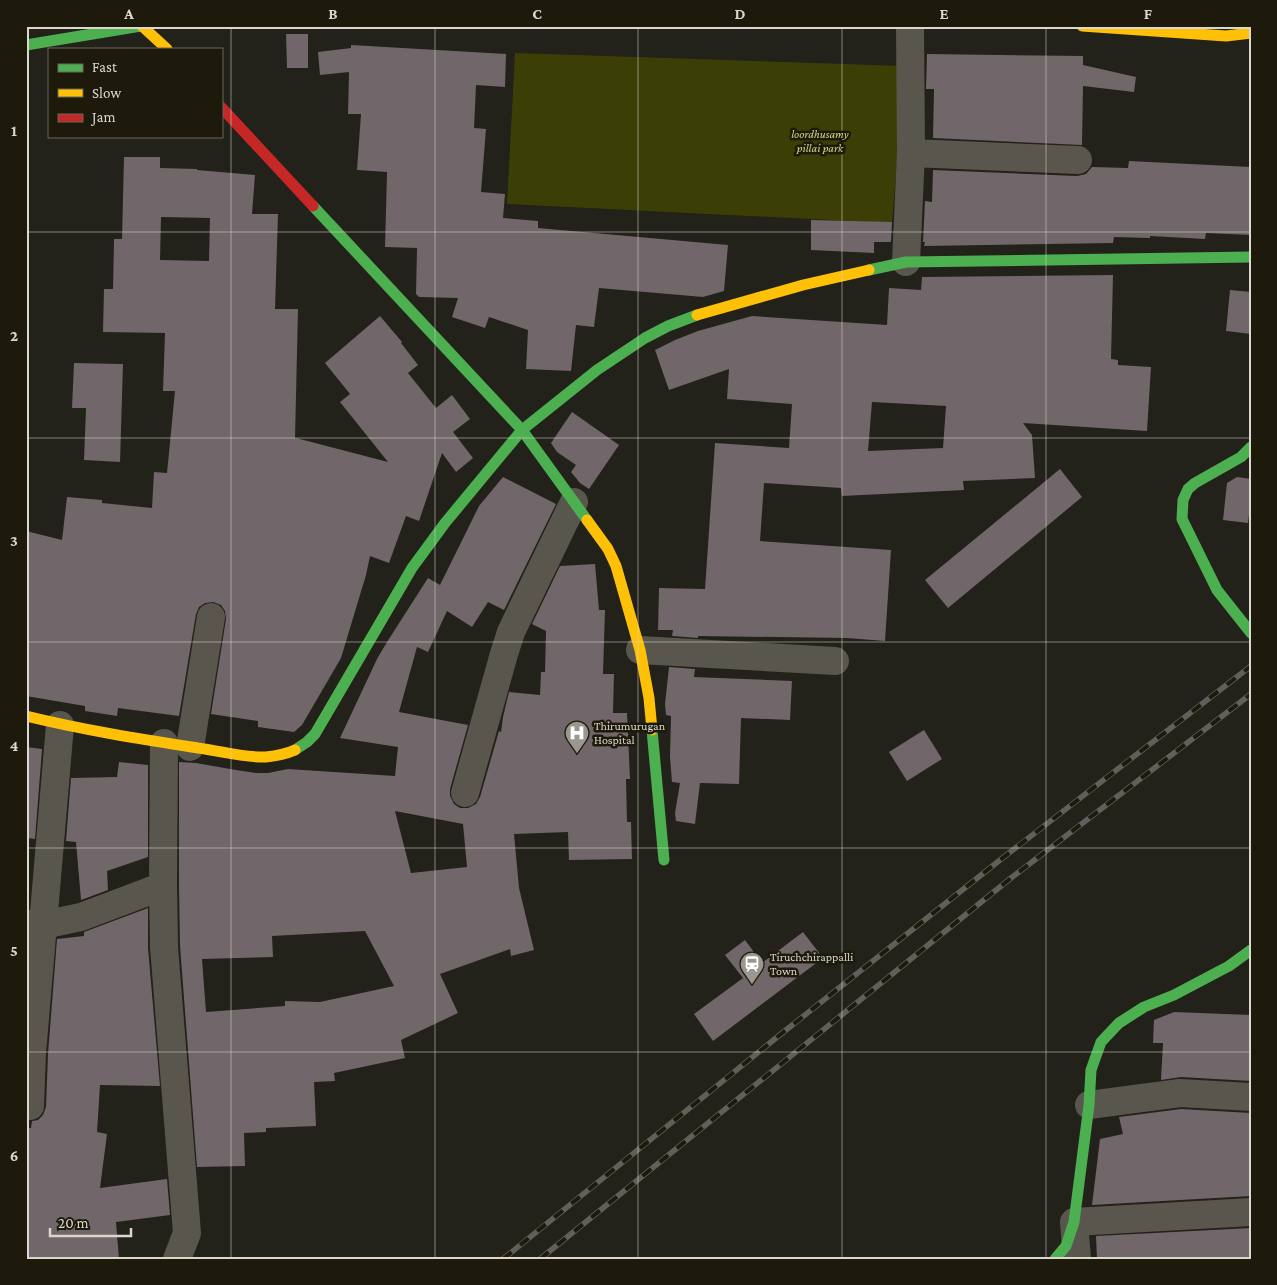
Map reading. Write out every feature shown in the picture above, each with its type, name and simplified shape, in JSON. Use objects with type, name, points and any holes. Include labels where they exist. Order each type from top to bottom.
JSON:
[{"type":"street","points":[[26,45],[141,26],[166,48]]},
{"type":"street","points":[[906,262],[912,153],[910,26]]},
{"type":"street","points":[[1082,26],[1226,36],[1251,33]]},
{"type":"street","points":[[222,108],[522,430],[608,549],[616,566],[640,650],[649,698],[664,860]]},
{"type":"street","points":[[912,153],[1078,160]]},
{"type":"street","points":[[26,716],[60,725],[261,758],[279,756],[293,751],[311,739],[315,734],[412,568],[445,524],[522,430],[597,370],[645,338],[693,316],[803,285],[906,262],[1251,257]]},
{"type":"street","points":[[1251,447],[1240,457],[1188,489],[1184,500],[1182,519],[1217,590],[1251,632]]},
{"type":"street","points":[[465,793],[504,654],[512,632],[574,502]]},
{"type":"street","points":[[190,747],[211,617]]},
{"type":"street","points":[[640,650],[835,661]]},
{"type":"street","points":[[30,1106],[29,1052],[34,924],[60,725]]},
{"type":"street","points":[[164,743],[163,886],[165,957],[187,1233],[177,1259]]},
{"type":"street","points":[[34,924],[81,917],[163,886]]},
{"type":"street","points":[[1055,1259],[1066,1246],[1074,1222],[1089,1105],[1091,1070],[1101,1042],[1119,1023],[1144,1007],[1174,995],[1229,966],[1251,950]]},
{"type":"street","points":[[1089,1105],[1180,1092],[1251,1098]]},
{"type":"street","points":[[1074,1222],[1251,1212]]},
{"type":"street","points":[[1074,1222],[1077,1259]]},
{"type":"green space","name":"loordhusamy pillai park","points":[[515,53],[904,66],[892,223],[507,204]]},
{"type":"building","points":[[286,34],[308,34],[308,68],[287,68]]},
{"type":"building","points":[[351,45],[506,54],[505,87],[476,85],[474,128],[486,129],[481,192],[505,194],[503,218],[538,221],[538,228],[728,245],[724,291],[703,297],[599,288],[594,327],[576,325],[571,371],[526,369],[528,330],[489,317],[485,328],[452,317],[458,298],[419,297],[416,294],[417,248],[385,247],[387,172],[357,170],[361,114],[348,114],[349,72],[320,75],[318,52],[351,48]]},
{"type":"building","points":[[927,54],[1083,56],[1083,65],[1136,77],[1134,92],[1083,86],[1082,145],[933,138],[934,89],[926,89]]},
{"type":"building","points":[[124,157],[160,157],[160,168],[197,169],[255,175],[252,214],[278,214],[275,309],[298,309],[295,439],[388,462],[340,402],[350,394],[325,363],[380,316],[418,365],[408,373],[436,408],[452,395],[470,419],[453,432],[473,458],[456,472],[442,453],[419,521],[406,516],[389,563],[370,556],[341,658],[302,725],[294,732],[258,727],[258,721],[211,714],[226,619],[225,611],[221,605],[213,602],[205,603],[199,607],[196,614],[179,716],[118,708],[117,716],[85,711],[85,706],[26,696],[26,531],[62,540],[67,497],[102,500],[102,503],[152,508],[154,472],[167,473],[175,391],[163,391],[165,333],[103,332],[104,289],[113,289],[114,239],[122,239]],"holes":[[[161,217],[210,218],[209,261],[160,260]]]},
{"type":"building","points":[[1129,161],[1251,167],[1251,235],[1206,233],[1205,239],[1150,236],[1150,238],[1114,237],[1113,243],[924,246],[925,201],[932,202],[933,170],[1077,176],[1086,174],[1092,167],[1128,168]]},
{"type":"building","points":[[811,220],[892,222],[891,242],[874,242],[874,253],[811,250]]},
{"type":"building","points":[[1113,275],[1111,359],[1118,360],[1118,365],[1151,367],[1147,431],[1023,423],[1032,435],[1035,478],[963,481],[964,490],[842,496],[841,488],[764,483],[760,541],[891,550],[885,641],[847,638],[698,636],[698,638],[672,636],[673,630],[658,630],[659,588],[705,589],[715,443],[789,448],[792,404],[727,399],[729,369],[669,390],[655,350],[698,331],[752,316],[887,325],[889,288],[921,290],[922,277]],"holes":[[[872,402],[946,406],[943,448],[868,451]]]},
{"type":"building","points":[[1230,290],[1251,292],[1251,334],[1226,331]]},
{"type":"building","points":[[74,363],[123,364],[120,462],[84,460],[86,408],[72,408]]},
{"type":"building","points":[[572,412],[619,445],[589,489],[580,483],[571,472],[576,465],[557,452],[551,443]]},
{"type":"building","points":[[1060,469],[1082,497],[948,608],[925,580]]},
{"type":"building","points":[[503,477],[556,504],[504,610],[488,602],[472,627],[447,611],[428,652],[417,647],[399,712],[468,725],[450,789],[450,796],[454,804],[460,808],[468,808],[476,804],[480,797],[499,731],[501,732],[509,692],[540,695],[541,672],[545,672],[546,631],[532,624],[560,566],[595,564],[599,610],[605,610],[603,674],[614,674],[613,713],[627,713],[630,779],[626,779],[627,822],[631,822],[632,859],[569,860],[568,832],[514,834],[519,888],[534,950],[511,956],[510,949],[440,974],[458,1013],[401,1040],[405,1058],[334,1073],[335,1081],[314,1082],[316,1126],[266,1128],[266,1132],[244,1133],[245,1166],[197,1167],[180,946],[179,762],[256,773],[288,769],[395,776],[398,747],[340,738],[377,659],[387,642],[428,578],[440,585],[479,506]],"holes":[[[395,811],[463,824],[467,867],[411,873]],[[365,931],[394,986],[320,1002],[285,1001],[285,1006],[206,1012],[202,959],[273,957],[272,936]]]},
{"type":"building","points":[[1237,477],[1251,479],[1248,523],[1223,520],[1227,483]]},
{"type":"building","points":[[669,667],[695,669],[694,677],[792,681],[790,720],[741,718],[739,784],[700,783],[695,824],[676,821],[675,813],[680,783],[672,782],[670,757],[671,716],[666,715],[665,704]]},
{"type":"building","points":[[924,730],[942,759],[907,781],[889,752]]},
{"type":"building","points":[[26,747],[42,749],[35,839],[27,838],[29,804],[26,804]]},
{"type":"building","points":[[119,762],[148,765],[148,857],[107,871],[108,890],[81,900],[76,842],[66,841],[71,778],[117,777]]},
{"type":"building","points":[[148,908],[148,948],[160,1086],[100,1085],[97,1132],[107,1134],[100,1188],[167,1179],[170,1215],[116,1222],[119,1259],[26,1259],[26,1128],[31,1128],[32,1121],[38,1120],[43,1115],[46,1107],[57,939],[84,936],[84,932]]},
{"type":"building","points":[[803,932],[823,958],[713,1041],[694,1014],[743,978],[725,955],[745,940],[762,963]]},
{"type":"building","points":[[1174,1012],[1251,1015],[1251,1081],[1181,1077],[1161,1080],[1163,1043],[1153,1043],[1154,1020]]},
{"type":"building","points":[[1181,1109],[1251,1113],[1251,1196],[1092,1205],[1100,1139],[1123,1134],[1119,1117]]},
{"type":"building","points":[[1251,1228],[1251,1259],[1097,1259],[1096,1236]]},
{"type":"railway","points":[[503,1259],[1000,860],[1251,666]]},
{"type":"railway","points":[[540,1259],[1011,878],[1251,694]]},
{"type":"traffic: fast","points":[[26,45],[141,26]]},
{"type":"traffic: fast","points":[[313,206],[522,430],[587,520]]},
{"type":"traffic: fast","points":[[869,270],[906,262],[1251,257]]},
{"type":"traffic: fast","points":[[295,750],[315,734],[412,568],[445,523],[522,430],[597,370],[645,338],[668,326],[697,315]]},
{"type":"traffic: fast","points":[[1251,447],[1241,457],[1195,483],[1188,489],[1183,500],[1182,519],[1217,590],[1251,633]]},
{"type":"traffic: fast","points":[[652,730],[664,860]]},
{"type":"traffic: fast","points":[[1055,1259],[1066,1246],[1074,1222],[1089,1105],[1091,1070],[1101,1042],[1119,1023],[1144,1007],[1174,995],[1229,966],[1251,950]]},
{"type":"traffic: slow","points":[[142,26],[166,48]]},
{"type":"traffic: slow","points":[[1082,26],[1226,36],[1251,33]]},
{"type":"traffic: slow","points":[[697,315],[803,285],[869,270]]},
{"type":"traffic: slow","points":[[587,520],[608,549],[616,566],[640,650],[649,698],[652,730]]},
{"type":"traffic: slow","points":[[26,716],[112,734],[240,755],[266,757],[281,755],[295,750]]},
{"type":"traffic: jam","points":[[222,108],[313,206]]},
{"type":"place","name":"Thirumurugan Hospital","points":[[577,754]]},
{"type":"place","name":"Tiruchchirappalli Town","points":[[752,985]]}]
